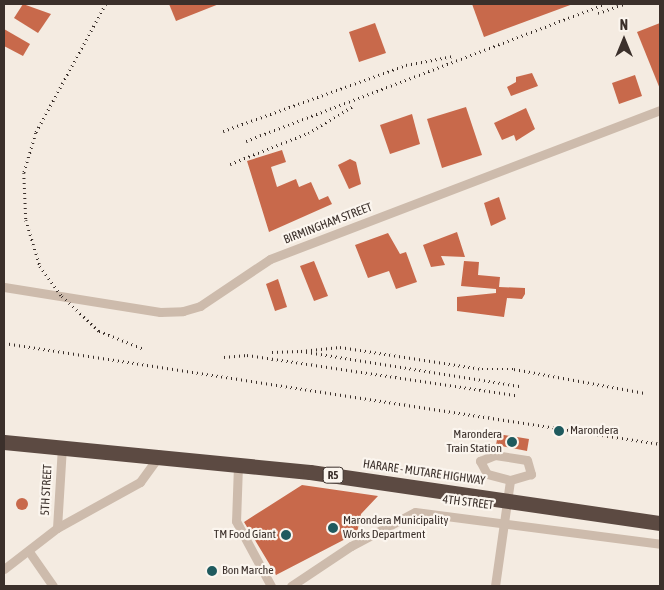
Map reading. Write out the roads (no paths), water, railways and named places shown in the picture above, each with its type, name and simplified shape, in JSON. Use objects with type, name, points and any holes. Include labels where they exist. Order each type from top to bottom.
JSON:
[{"type":"highway","name":"HARARE - MUTARE HIGHWAY","points":[[4,442],[160,454],[509,500],[660,523]]},
{"type":"street","name":"BIRMINGHAM STREET","points":[[4,287],[160,312],[183,311],[200,306],[270,259],[660,110]]},
{"type":"street","name":"5TH STREET","points":[[4,570],[30,553],[57,528],[62,446]]},
{"type":"street","points":[[57,528],[140,482],[160,454]]},
{"type":"street","points":[[495,455],[527,460],[531,474],[510,480],[486,474],[480,461],[495,455]]},
{"type":"street","points":[[238,465],[236,521],[271,586]]},
{"type":"street","points":[[495,586],[509,500],[510,480]]},
{"type":"street","name":"4TH STREET","points":[[291,586],[350,546],[414,512],[506,520],[660,544]]},
{"type":"street","points":[[30,553],[53,586]]},
{"type":"railway","points":[[106,4],[36,133],[24,173],[26,220],[40,266],[62,296],[99,331],[144,349]]},
{"type":"railway","points":[[246,141],[604,4]]},
{"type":"railway","points":[[598,13],[624,4]]},
{"type":"railway","points":[[223,131],[406,65],[453,56]]},
{"type":"railway","points":[[230,164],[308,133],[353,106]]},
{"type":"railway","points":[[4,343],[660,444]]},
{"type":"railway","points":[[301,351],[340,347],[482,369],[514,369],[645,393]]},
{"type":"railway","points":[[272,352],[301,351],[519,386]]},
{"type":"railway","points":[[224,357],[247,355],[516,395]]},
{"type":"place","name":"Marondera","points":[[559,431]]},
{"type":"place","name":"Marondera Train Station","points":[[512,442]]},
{"type":"place","name":"Marondera Municipality Works Department","points":[[333,528]]},
{"type":"place","name":"TM Food Giant","points":[[286,535]]},
{"type":"place","name":"Bon Marche","points":[[212,571]]}]
